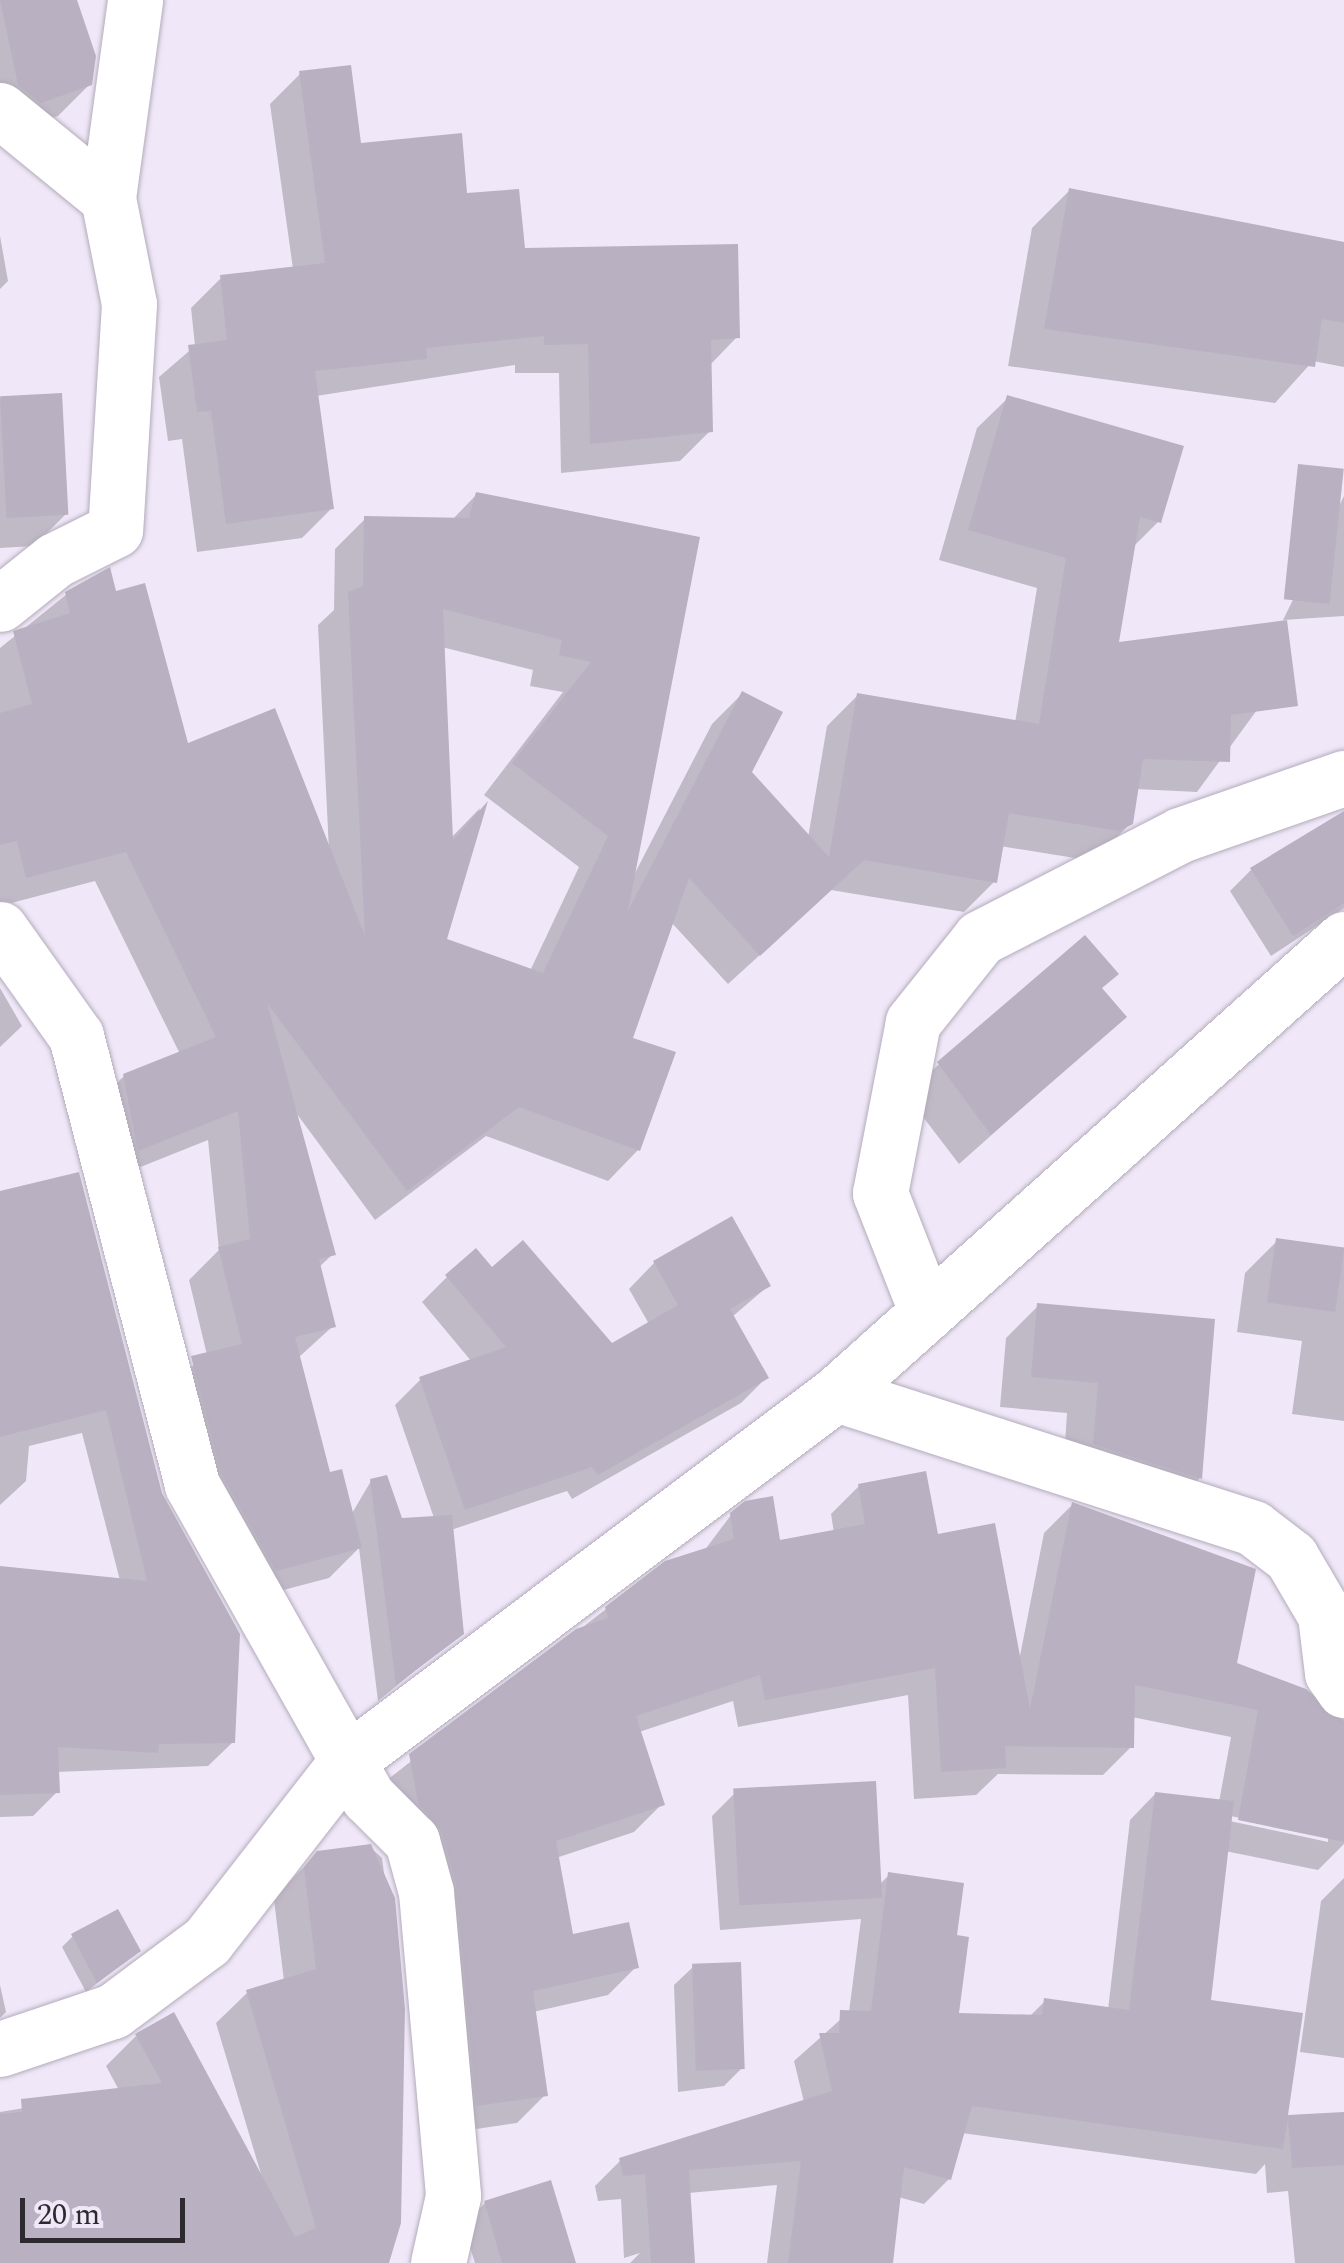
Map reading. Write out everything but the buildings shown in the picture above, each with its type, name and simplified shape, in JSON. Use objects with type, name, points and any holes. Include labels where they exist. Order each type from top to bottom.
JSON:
[{"type":"street","points":[[0,604],[55,560],[115,530],[129,304],[108,198],[135,0]]},
{"type":"street","points":[[0,110],[108,198]]},
{"type":"street","points":[[926,1313],[880,1193],[913,1022],[980,938],[1180,835],[1344,778]]},
{"type":"street","points":[[0,929],[76,1036],[192,1484],[347,1761],[412,1841],[426,1892],[453,2196],[438,2263]]},
{"type":"street","points":[[0,2048],[114,2011],[207,1941],[347,1761],[836,1394],[1344,940]]},
{"type":"street","points":[[836,1394],[1253,1528],[1291,1556],[1325,1614],[1332,1673],[1344,1690]]}]
